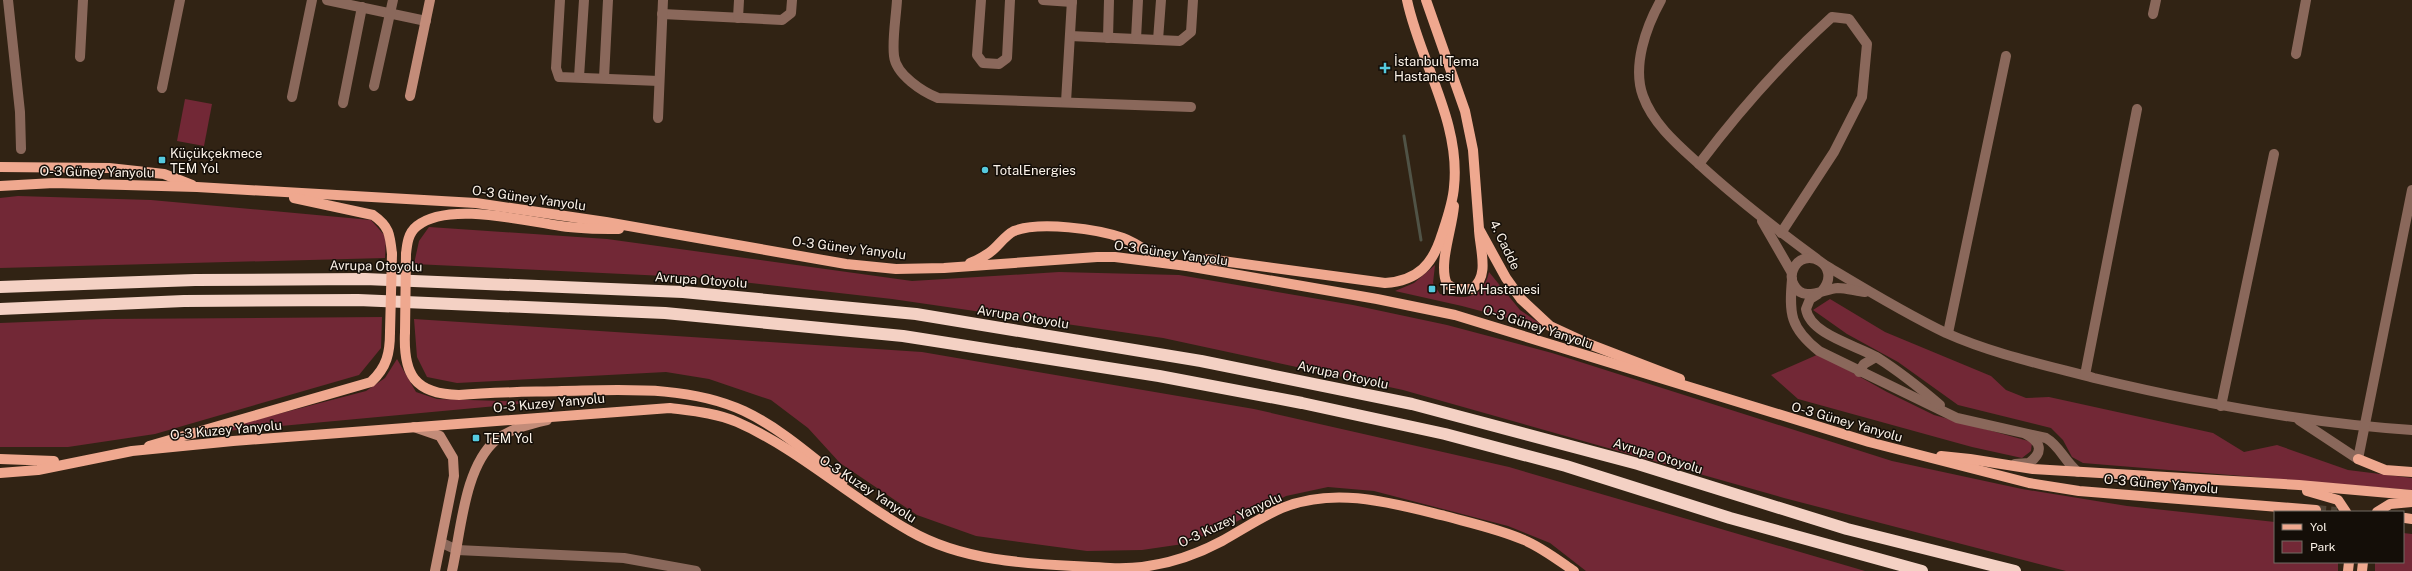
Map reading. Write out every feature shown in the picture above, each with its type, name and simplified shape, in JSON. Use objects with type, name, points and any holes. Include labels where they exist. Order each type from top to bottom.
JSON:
[{"type":"highway","name":"Avrupa Otoyolu","points":[[0,287],[195,280],[380,280],[683,292],[916,314],[1201,360],[1412,404],[1630,462],[1855,531],[2016,571]]},
{"type":"highway","points":[[0,309],[289,300],[503,305],[726,318],[911,337],[1166,377],[1302,403],[1445,434],[1566,466],[1730,518],[1922,571]]},
{"type":"main road","points":[[410,96],[430,0]]},
{"type":"main road","points":[[1407,0],[1412,24],[1444,114],[1455,164],[1453,222],[1442,268],[1447,284],[1455,289],[1472,289],[1481,280],[1483,266],[1479,229]]},
{"type":"main road","name":"4. Cadde","points":[[1426,0],[1464,111],[1473,150],[1479,229],[1506,278],[1521,299],[1550,326],[1589,344],[1669,375],[1726,400]]},
{"type":"main road","points":[[0,167],[109,168],[164,174],[197,187]]},
{"type":"main road","name":"O-3 Güney Yanyolu","points":[[0,186],[54,183],[197,187],[261,192],[476,203],[875,267],[917,269],[1103,257],[1187,266],[1362,296],[1455,315],[1726,400],[1911,454],[2029,483],[2079,491],[2316,510]]},
{"type":"main road","points":[[1187,266],[1204,260],[1216,260],[1378,283],[1404,280],[1431,262],[1438,248],[1454,188]]},
{"type":"main road","points":[[0,473],[38,470],[132,452],[189,433],[328,396],[371,382],[382,372],[388,360],[392,254],[390,236],[383,222],[373,215],[261,192]]},
{"type":"main road","points":[[645,229],[598,229],[482,216],[442,215],[429,219],[416,227],[407,240],[404,355],[407,368],[422,386],[432,392],[459,395],[634,389],[675,393],[710,399],[743,411],[770,425],[862,495],[876,509]]},
{"type":"main road","points":[[962,266],[989,253],[1010,234],[1016,231],[1026,228],[1055,227],[1082,228],[1125,238],[1166,264]]},
{"type":"main road","name":"O-3 Kuzey Yanyolu","points":[[132,452],[414,427],[670,408],[709,413],[736,422],[773,441],[912,532],[953,549],[1004,560],[1128,569],[1155,566],[1184,557],[1220,542],[1283,507],[1316,498],[1349,497],[1385,502],[1482,526],[1526,540],[1574,571]]},
{"type":"main road","points":[[452,571],[472,476],[484,453],[497,440],[518,428],[574,414]]},
{"type":"main road","points":[[414,427],[440,436],[453,458],[454,476],[442,543],[435,571]]},
{"type":"main road","points":[[1911,454],[1970,459],[2033,469],[2249,482],[2412,495]]},
{"type":"main road","points":[[2358,458],[2385,470],[2412,472]]},
{"type":"main road","points":[[0,459],[39,462],[86,460]]},
{"type":"main road","points":[[2249,482],[2329,496],[2338,500],[2345,511]]},
{"type":"main road","points":[[2379,511],[2390,504],[2412,502]]},
{"type":"street","points":[[8,0],[20,112],[21,149]]},
{"type":"street","points":[[80,57],[83,0]]},
{"type":"street","points":[[162,88],[180,0]]},
{"type":"street","points":[[292,97],[312,0]]},
{"type":"street","points":[[327,0],[426,21]]},
{"type":"street","points":[[374,86],[393,0]]},
{"type":"street","points":[[560,0],[556,68],[559,77],[658,81]]},
{"type":"street","points":[[579,77],[584,0]]},
{"type":"street","points":[[604,78],[608,0]]},
{"type":"street","points":[[658,118],[658,81],[663,0]]},
{"type":"street","points":[[738,18],[739,0]]},
{"type":"street","points":[[662,14],[782,20],[791,13],[792,0]]},
{"type":"street","points":[[897,0],[894,57],[899,69],[924,92],[938,98],[1191,107]]},
{"type":"street","points":[[981,0],[977,55],[983,63],[999,64],[1007,58],[1010,0]]},
{"type":"street","points":[[1043,0],[1072,1],[1066,102]]},
{"type":"street","points":[[1108,38],[1109,0]]},
{"type":"street","points":[[1136,39],[1138,0]]},
{"type":"street","points":[[1158,40],[1161,0]]},
{"type":"street","points":[[1070,36],[1180,41],[1191,32],[1193,0]]},
{"type":"street","points":[[1661,0],[1644,40],[1640,79],[1643,96],[1656,120],[1699,164],[1759,216],[1821,262],[1893,307],[1948,333],[2006,355],[2171,396],[2220,406],[2297,418],[2364,427],[2412,430]]},
{"type":"street","points":[[2153,14],[2156,0]]},
{"type":"street","points":[[2296,54],[2306,0]]},
{"type":"street","points":[[343,103],[362,7]]},
{"type":"street","points":[[1699,164],[1726,128],[1806,41],[1832,17],[1849,19],[1867,44],[1862,97],[1834,152],[1781,233]]},
{"type":"street","points":[[1948,333],[2006,56]]},
{"type":"street","points":[[2085,375],[2137,109]]},
{"type":"street","points":[[2220,406],[2274,154]]},
{"type":"street","points":[[2297,418],[2358,458],[2412,190]]},
{"type":"street","points":[[1759,216],[1792,276],[1793,284],[1801,292],[1812,295],[1839,288],[1871,293]]},
{"type":"street","points":[[1949,413],[1916,384],[1876,357],[1841,341],[1811,320],[1806,308],[1810,299],[1820,292],[1828,281],[1828,270],[1821,262],[1802,260],[1797,263],[1792,276],[1790,307],[1792,321],[1799,331],[1819,351],[1859,372],[1957,418],[2038,434],[2056,444],[2068,464],[2078,472]]},
{"type":"street","points":[[1859,372],[1864,364],[1876,357]]},
{"type":"street","points":[[2008,465],[2029,463],[2039,452],[2039,445],[2036,439],[2019,430]]},
{"type":"street","points":[[442,543],[457,550],[624,558],[696,571]]},
{"type":"green space","points":[[185,99],[212,104],[204,146],[177,141]]},
{"type":"green space","points":[[18,196],[151,200],[371,220],[386,237],[385,258],[0,268],[0,198]]},
{"type":"green space","points":[[429,227],[607,239],[912,281],[1059,272],[1179,275],[1353,305],[1447,325],[1552,353],[1892,461],[2022,489],[2127,506],[2274,522],[2274,563],[2338,563],[2338,571],[2066,571],[1784,498],[1403,390],[1163,338],[892,299],[707,278],[414,264],[419,241]]},
{"type":"green space","points":[[1435,265],[1433,283],[1440,294],[1457,297],[1471,296],[1482,288],[1489,272],[1520,310],[1548,329],[1462,306],[1395,291],[1414,283]]},
{"type":"green space","points":[[1830,299],[1885,332],[1991,376],[2006,390],[2026,398],[2049,397],[2213,433],[2244,452],[2277,445],[2348,470],[2412,478],[2412,490],[2083,463],[2072,457],[2063,440],[2051,428],[1958,405],[1898,362],[1847,334],[1813,310]]},
{"type":"green space","points":[[382,317],[381,348],[359,375],[155,434],[68,447],[0,447],[0,323],[104,319]]},
{"type":"green space","points":[[414,319],[922,352],[1254,409],[1509,467],[1865,571],[1586,571],[1550,543],[1508,526],[1374,491],[1328,487],[1286,496],[1230,525],[1183,544],[1142,550],[1087,551],[976,536],[917,515],[840,463],[808,428],[771,400],[709,379],[666,372],[457,383],[427,377],[417,357]]},
{"type":"green space","points":[[1819,354],[1887,392],[1934,415],[2032,442],[2031,451],[2022,458],[1972,447],[1798,399],[1771,375]]},
{"type":"green space","points":[[397,359],[416,392],[437,399],[539,402],[205,433],[366,391],[385,378]]},
{"type":"green space","points":[[2404,533],[2412,534],[2412,571],[2375,571],[2375,563],[2404,563]]},
{"type":"waterway","points":[[1404,136],[1421,240]]},
{"type":"tunnel","points":[[2316,510],[2326,511]]},
{"type":"place","name":"İstanbul Tema Hastanesi","points":[[1385,68]]},
{"type":"place","name":"Küçükçekmece TEM Yol","points":[[162,160]]},
{"type":"place","name":"TotalEnergies","points":[[985,170]]},
{"type":"place","name":"TEMA Hastanesi","points":[[1432,289]]},
{"type":"place","name":"TEM Yol","points":[[476,438]]}]
